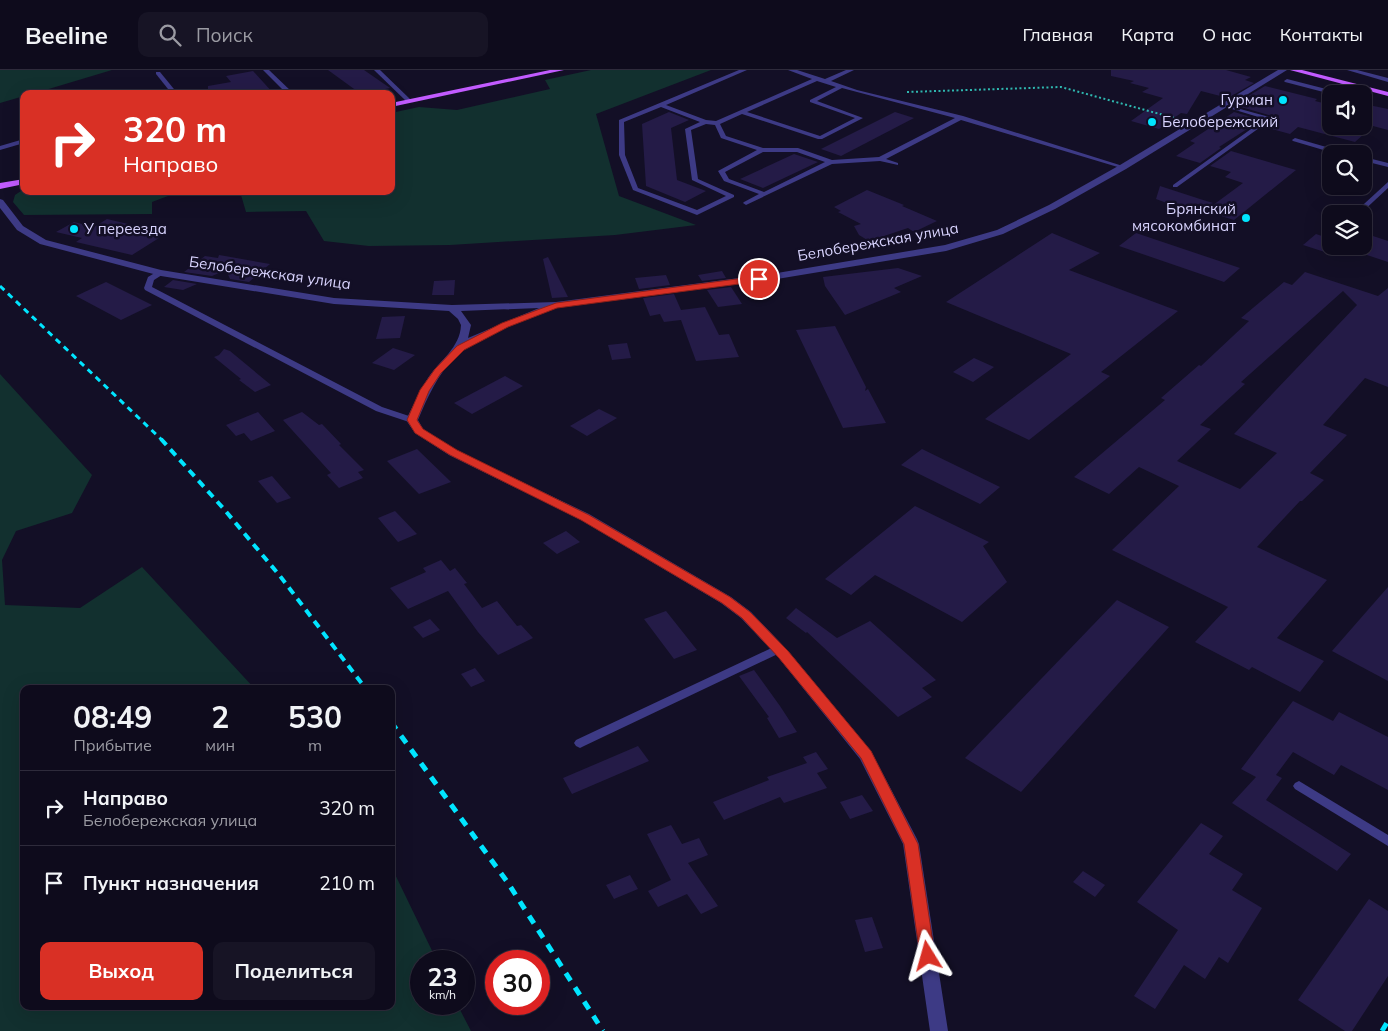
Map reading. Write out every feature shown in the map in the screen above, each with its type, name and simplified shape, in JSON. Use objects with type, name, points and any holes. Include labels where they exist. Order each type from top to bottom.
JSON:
[{"type":"main road","points":[[395,104],[560,70]]},
{"type":"main road","points":[[1294,70],[1388,94]]},
{"type":"main road","points":[[1324,70],[1388,86]]},
{"type":"main road","points":[[0,186],[20,183]]},
{"type":"street","name":"Белобережская улица","points":[[0,202],[20,228],[43,242],[161,273],[334,301],[452,308],[556,306],[777,276],[946,248],[1000,232],[1052,207],[1123,167],[1283,70]]},
{"type":"street","name":"Белобережская улица","points":[[412,420],[425,390],[438,371],[460,348],[505,325],[556,306]]},
{"type":"street","points":[[452,308],[464,317],[467,327],[460,348]]},
{"type":"street","points":[[412,420],[419,431],[453,453],[585,517],[726,600],[746,615],[778,649],[866,755],[911,844],[939,1031]]},
{"type":"lane","points":[[266,70],[287,90]]},
{"type":"lane","points":[[377,70],[409,101]]},
{"type":"lane","points":[[705,122],[688,129],[696,180],[732,196],[697,213],[634,189],[622,155],[621,121],[744,70]]},
{"type":"lane","points":[[791,70],[840,87],[961,117],[1123,167]]},
{"type":"lane","points":[[824,82],[851,70]]},
{"type":"lane","points":[[1350,70],[1388,80]]},
{"type":"lane","points":[[158,73],[172,90]]},
{"type":"lane","points":[[661,105],[705,122],[718,123],[816,79]]},
{"type":"lane","points":[[1287,81],[1331,92],[1345,83]]},
{"type":"lane","points":[[742,112],[820,138],[860,118],[812,102],[840,87]]},
{"type":"lane","points":[[1175,186],[1270,118],[1224,105]]},
{"type":"lane","points":[[880,159],[961,117]]},
{"type":"lane","points":[[718,123],[723,137],[762,150],[798,150],[831,162]]},
{"type":"lane","points":[[1295,140],[1322,148]]},
{"type":"lane","points":[[0,148],[20,142]]},
{"type":"lane","points":[[762,150],[721,171],[726,180],[765,194]]},
{"type":"lane","points":[[746,203],[831,162],[880,159],[896,164]]},
{"type":"lane","points":[[1372,161],[1388,166]]},
{"type":"lane","points":[[1366,205],[1388,184]]},
{"type":"lane","points":[[161,273],[151,279],[148,288],[379,409],[412,420]]},
{"type":"lane","points":[[580,743],[778,649]]},
{"type":"lane","points":[[1299,786],[1388,842]]},
{"type":"path","points":[[902,93],[978,91],[1015,87],[1061,88],[1181,120]]},
{"type":"green space","points":[[0,70],[112,70],[45,90],[20,90],[20,97],[0,103]]},
{"type":"green space","points":[[591,70],[711,70],[596,114],[619,196],[696,225],[615,235],[450,245],[369,246],[324,241],[306,211],[246,212],[241,195],[395,195],[395,112],[419,107],[457,110],[550,89],[545,80]]},
{"type":"green space","points":[[20,192],[20,195],[171,195],[152,202],[152,214],[24,215],[13,202],[15,195]]},
{"type":"green space","points":[[0,374],[92,475],[72,513],[16,531],[2,560],[5,605],[80,608],[142,567],[251,685],[20,685],[20,1010],[395,1010],[395,874],[432,950],[410,950],[410,1015],[463,1015],[471,1031],[0,1031]]},
{"type":"building","points":[[328,70],[364,70],[390,88],[380,90],[356,90]]},
{"type":"building","points":[[1111,70],[1226,70],[1251,77],[1245,80],[1254,83],[1228,98],[1201,91],[1187,114],[1181,113],[1159,129],[1131,121],[1163,98],[1142,92],[1149,88],[1130,83],[1134,81],[1111,76]]},
{"type":"building","points":[[253,71],[270,90],[208,90],[208,86],[231,82],[226,76]]},
{"type":"building","points":[[1265,86],[1317,99],[1315,101],[1322,103],[1322,133],[1298,127],[1290,134],[1264,127],[1274,120],[1275,117],[1241,107],[1246,104],[1240,101]]},
{"type":"building","points":[[1372,106],[1388,109],[1388,130],[1373,126]]},
{"type":"building","points":[[669,112],[689,120],[671,128],[677,180],[706,191],[685,202],[646,186],[642,124]]},
{"type":"building","points":[[895,112],[914,118],[841,156],[821,149]]},
{"type":"building","points":[[1234,112],[1261,120],[1219,147],[1221,148],[1200,163],[1176,156],[1195,143],[1190,141]]},
{"type":"building","points":[[1328,135],[1363,135],[1355,142]]},
{"type":"building","points":[[1231,151],[1296,170],[1234,220],[1205,211],[1243,183],[1225,177],[1231,172],[1210,166]]},
{"type":"building","points":[[794,154],[818,162],[763,188],[740,179]]},
{"type":"building","points":[[1160,186],[1213,203],[1199,213],[1185,210],[1156,199]]},
{"type":"building","points":[[867,190],[937,221],[914,232],[908,228],[869,241],[859,235],[854,226],[861,224],[838,212],[841,211],[834,207]]},
{"type":"building","points":[[107,219],[145,228],[138,233],[159,238],[132,255],[76,242],[82,238],[56,232],[74,222],[94,227]]},
{"type":"building","points":[[1052,233],[1100,253],[1069,270],[1178,311],[1101,372],[1110,376],[1029,440],[985,419],[1071,354],[946,302]]},
{"type":"building","points":[[1136,233],[1240,268],[1224,282],[1119,246]]},
{"type":"building","points":[[1316,234],[1322,236],[1322,251],[1303,245]]},
{"type":"building","points":[[1372,236],[1388,241],[1388,262],[1367,255],[1372,255]]},
{"type":"building","points":[[219,255],[270,264],[249,282],[230,279],[226,270],[212,276],[184,272],[205,256],[218,258]]},
{"type":"building","points":[[548,257],[568,297],[552,298],[543,259]]},
{"type":"building","points":[[898,268],[922,276],[894,288],[901,292],[845,315],[825,286],[823,277]]},
{"type":"building","points":[[722,271],[726,278],[702,281],[698,275]]},
{"type":"building","points":[[1305,272],[1378,296],[1388,288],[1388,387],[1365,378],[1323,425],[1347,435],[1310,473],[1324,480],[1300,501],[1257,547],[1327,580],[1277,638],[1324,661],[1300,692],[1252,667],[1249,670],[1195,642],[1228,607],[1112,550],[1179,486],[1139,467],[1109,494],[1074,477],[1165,400],[1161,398],[1199,365],[1201,366],[1249,321],[1241,318],[1284,282],[1292,285]],"holes":[[[1343,291],[1357,305],[1234,434],[1277,453],[1240,489],[1177,461],[1211,429],[1200,425],[1245,384],[1241,382]]]},
{"type":"building","points":[[666,275],[670,285],[639,289],[635,278]]},
{"type":"building","points":[[173,280],[197,284],[183,290],[164,287]]},
{"type":"building","points":[[455,280],[454,295],[432,295],[434,281]]},
{"type":"building","points":[[106,282],[152,305],[121,320],[76,296]]},
{"type":"building","points":[[731,287],[742,304],[718,307],[707,290]]},
{"type":"building","points":[[674,294],[681,310],[705,307],[719,335],[729,334],[739,357],[696,361],[681,320],[664,322],[660,314],[650,316],[643,298]]},
{"type":"building","points":[[405,316],[400,338],[376,339],[382,317]]},
{"type":"building","points":[[835,326],[866,387],[865,391],[868,389],[886,423],[843,428],[796,330]]},
{"type":"building","points":[[627,343],[631,358],[612,360],[608,345]]},
{"type":"building","points":[[393,348],[415,355],[394,370],[372,363]]},
{"type":"building","points":[[224,349],[230,351],[271,385],[255,392],[239,380],[241,379],[214,357],[219,355]]},
{"type":"building","points":[[974,358],[994,367],[973,382],[953,372]]},
{"type":"building","points":[[505,376],[523,386],[472,414],[454,403]]},
{"type":"building","points":[[599,409],[617,418],[587,436],[570,426]]},
{"type":"building","points":[[258,412],[275,431],[251,441],[244,433],[236,436],[226,425]]},
{"type":"building","points":[[302,412],[319,425],[322,424],[341,444],[339,445],[364,470],[358,472],[363,478],[339,488],[327,475],[331,473],[283,420]]},
{"type":"building","points":[[417,449],[451,482],[419,494],[387,461]]},
{"type":"building","points":[[922,449],[1000,487],[980,504],[901,465]]},
{"type":"building","points":[[272,476],[291,498],[277,503],[258,481]]},
{"type":"building","points":[[915,506],[989,542],[983,546],[1007,582],[962,622],[875,575],[851,595],[825,579]]},
{"type":"building","points":[[395,511],[417,534],[398,542],[378,518]]},
{"type":"building","points":[[566,531],[580,542],[557,554],[543,543]]},
{"type":"building","points":[[441,560],[450,571],[455,568],[467,583],[464,584],[482,608],[497,601],[517,626],[521,625],[533,638],[498,655],[478,632],[448,591],[408,609],[390,588],[426,572],[423,568]]},
{"type":"building","points":[[1388,587],[1388,681],[1332,651]]},
{"type":"building","points":[[1117,600],[1169,627],[1021,792],[965,758]]},
{"type":"building","points":[[796,608],[837,638],[870,621],[936,680],[922,688],[932,697],[898,717],[807,632],[786,618]]},
{"type":"building","points":[[666,611],[697,650],[674,659],[644,619]]},
{"type":"building","points":[[430,619],[440,630],[423,638],[413,627]]},
{"type":"building","points":[[475,668],[485,681],[471,687],[461,674]]},
{"type":"building","points":[[754,670],[797,732],[779,738],[767,718],[769,717],[739,676]]},
{"type":"building","points":[[1293,701],[1333,721],[1339,712],[1388,737],[1388,790],[1341,765],[1334,775],[1293,752],[1276,775],[1282,778],[1266,800],[1351,854],[1337,871],[1232,803],[1256,777],[1241,769]]},
{"type":"building","points":[[638,746],[649,761],[572,794],[563,778]]},
{"type":"building","points":[[816,752],[828,769],[817,773],[827,788],[784,803],[780,797],[724,820],[713,802],[769,780],[767,777],[807,763],[803,757]]},
{"type":"building","points":[[862,795],[873,811],[850,819],[840,802]]},
{"type":"building","points":[[1201,823],[1223,836],[1209,854],[1243,874],[1232,890],[1262,908],[1228,963],[1219,957],[1205,979],[1184,965],[1155,1009],[1134,996],[1178,930],[1137,902]]},
{"type":"building","points":[[671,825],[682,844],[699,838],[708,855],[688,863],[718,906],[701,914],[687,894],[658,907],[648,891],[671,880],[647,834]]},
{"type":"building","points":[[1083,871],[1105,885],[1095,897],[1073,882]]},
{"type":"building","points":[[630,875],[638,889],[614,899],[606,885]]},
{"type":"building","points":[[1369,899],[1388,911],[1388,976],[1352,1031],[1345,1031],[1298,1000]]},
{"type":"building","points":[[872,917],[883,948],[865,952],[855,920]]},
{"type":"railway","points":[[0,286],[161,439]]},
{"type":"railway","points":[[161,439],[223,508],[280,576],[363,685]]},
{"type":"railway","points":[[395,728],[508,883],[603,1031]]},
{"type":"railway","points":[[1382,1031],[1388,1021]]},
{"type":"place","name":"Гурман","points":[[1283,100]]},
{"type":"place","name":"Белобережский","points":[[1152,122]]},
{"type":"place","name":"Брянский мясокомбинат","points":[[1246,218]]},
{"type":"place","name":"У переезда","points":[[74,229]]},
{"type":"route","points":[[759,279],[556,306],[505,325],[460,348],[438,371],[425,390],[412,420],[419,431],[453,453],[585,517],[726,600],[746,615],[783,654],[866,755],[911,844],[928,956]]}]
